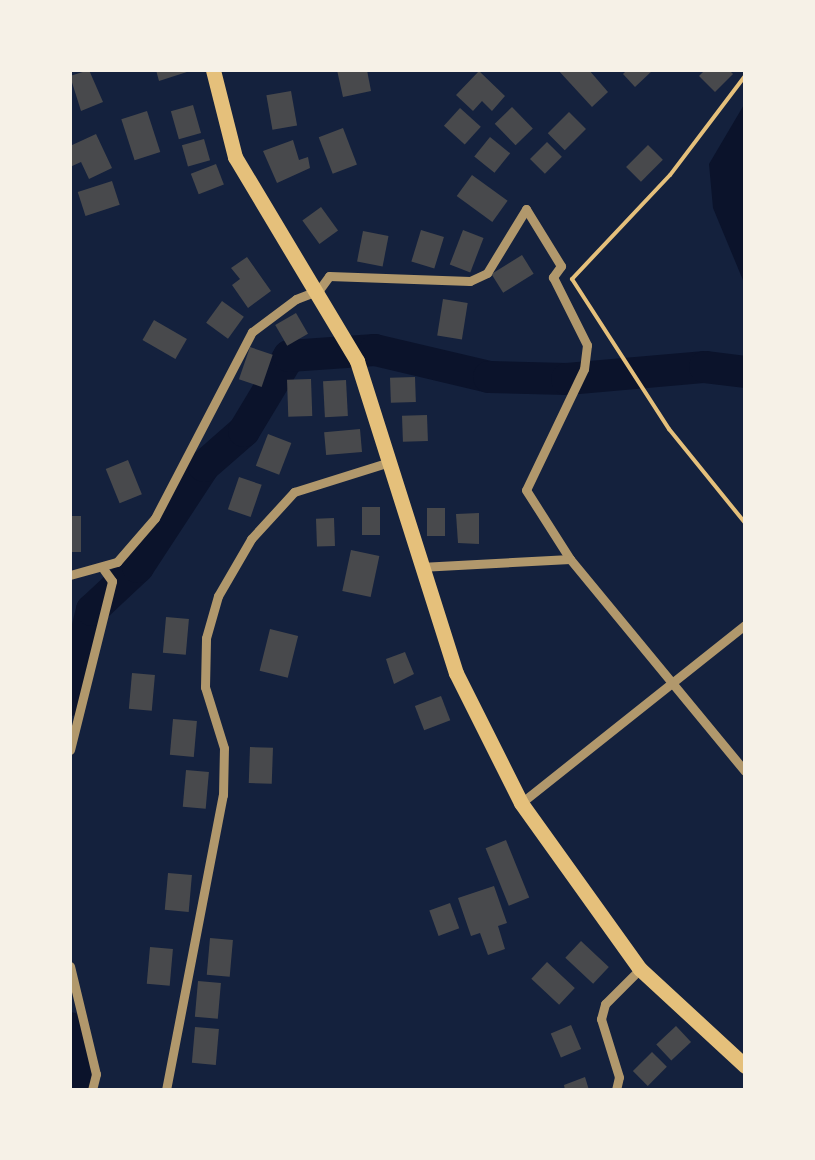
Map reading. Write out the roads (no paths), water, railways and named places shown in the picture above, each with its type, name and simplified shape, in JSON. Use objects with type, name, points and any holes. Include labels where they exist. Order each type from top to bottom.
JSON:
[{"type":"main road","points":[[213,70],[235,156],[320,290],[357,361],[456,673],[521,803],[640,969],[745,1066]]},
{"type":"street","points":[[70,576],[104,570],[155,518],[252,332],[296,299],[320,290],[329,276],[342,273],[470,281],[487,272],[526,208],[561,266],[553,277],[586,345],[577,386],[526,490],[570,559],[745,771]]},
{"type":"street","points":[[166,1090],[223,794],[224,748],[206,687],[206,638],[218,596],[250,539],[294,492],[390,462]]},
{"type":"street","points":[[420,568],[570,559]]},
{"type":"street","points":[[70,750],[112,581],[104,570]]},
{"type":"street","points":[[521,803],[745,625]]},
{"type":"street","points":[[70,966],[96,1074],[92,1090]]},
{"type":"street","points":[[616,1090],[618,1077],[602,1019],[605,1004],[640,969]]},
{"type":"water","points":[[745,103],[745,285],[713,208],[709,164]]},
{"type":"waterway","points":[[70,700],[92,610],[138,567],[204,466],[244,431],[289,356],[375,350],[489,377],[567,379],[705,367],[745,372]]},
{"type":"waterway","points":[[70,1028],[81,1090]]}]
